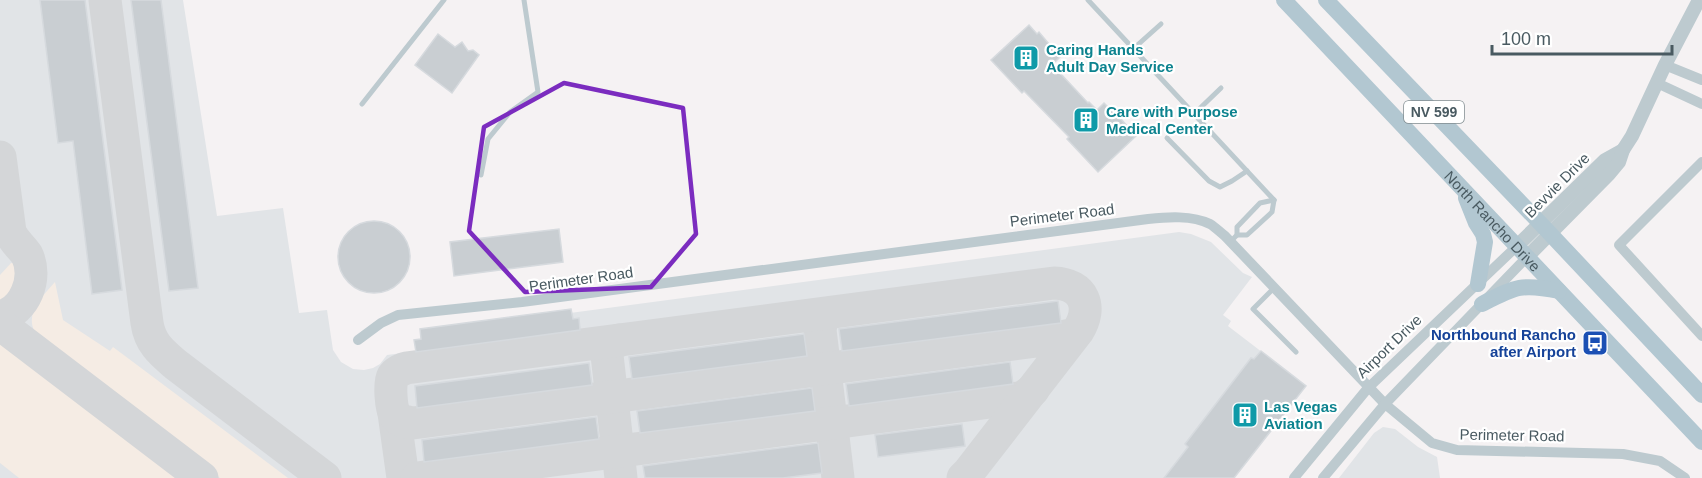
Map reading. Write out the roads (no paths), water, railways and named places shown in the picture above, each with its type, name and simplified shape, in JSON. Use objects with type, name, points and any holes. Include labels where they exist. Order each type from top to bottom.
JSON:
[{"type":"main road","name":"North Rancho Drive","points":[[1284,0],[1702,442]]},
{"type":"main road","name":"NV 599","points":[[1326,0],[1702,395]]},
{"type":"main road","points":[[1462,189],[1485,242],[1478,284]]},
{"type":"main road","points":[[1482,304],[1506,291],[1525,286],[1559,291]]},
{"type":"street","points":[[1699,0],[1657,83],[1701,100]]},
{"type":"street","points":[[1665,65],[1702,80]]},
{"type":"street","name":"Bevvie Drive","points":[[1522,252],[1609,174],[1619,162],[1657,83]]},
{"type":"street","points":[[1700,169],[1619,245],[1702,336]]},
{"type":"street","name":"Perimeter Road","points":[[358,340],[381,323],[398,315],[522,302],[1170,216],[1184,217],[1209,224],[1234,238],[1274,288],[1368,388],[1432,443],[1457,450],[1623,454],[1660,461],[1684,478]]},
{"type":"street","points":[[1323,478],[1385,404],[1482,304],[1522,252]]},
{"type":"street","name":"Airport Drive","points":[[1294,478],[1368,388],[1478,284],[1522,252]]},
{"type":"lane","points":[[362,104],[444,0]]},
{"type":"lane","points":[[481,175],[489,139],[510,112],[538,92],[524,0]]},
{"type":"lane","points":[[1088,0],[1274,200]]},
{"type":"lane","points":[[1134,49],[1161,24]]},
{"type":"lane","points":[[1194,114],[1221,88]]},
{"type":"lane","points":[[1167,138],[1209,181],[1220,187],[1247,171]]},
{"type":"lane","points":[[1274,200],[1272,212],[1247,235],[1234,238],[1237,227],[1260,203],[1274,200]]},
{"type":"lane","points":[[1274,288],[1252,309],[1296,352]]},
{"type":"place","name":"Caring Hands Adult Day Service","points":[[1026,58]]},
{"type":"place","name":"Care with Purpose Medical Center","points":[[1086,120]]},
{"type":"place","name":"Northbound Rancho after Airport","points":[[1595,343]]},
{"type":"place","name":"Las Vegas Aviation","points":[[1245,415]]}]
